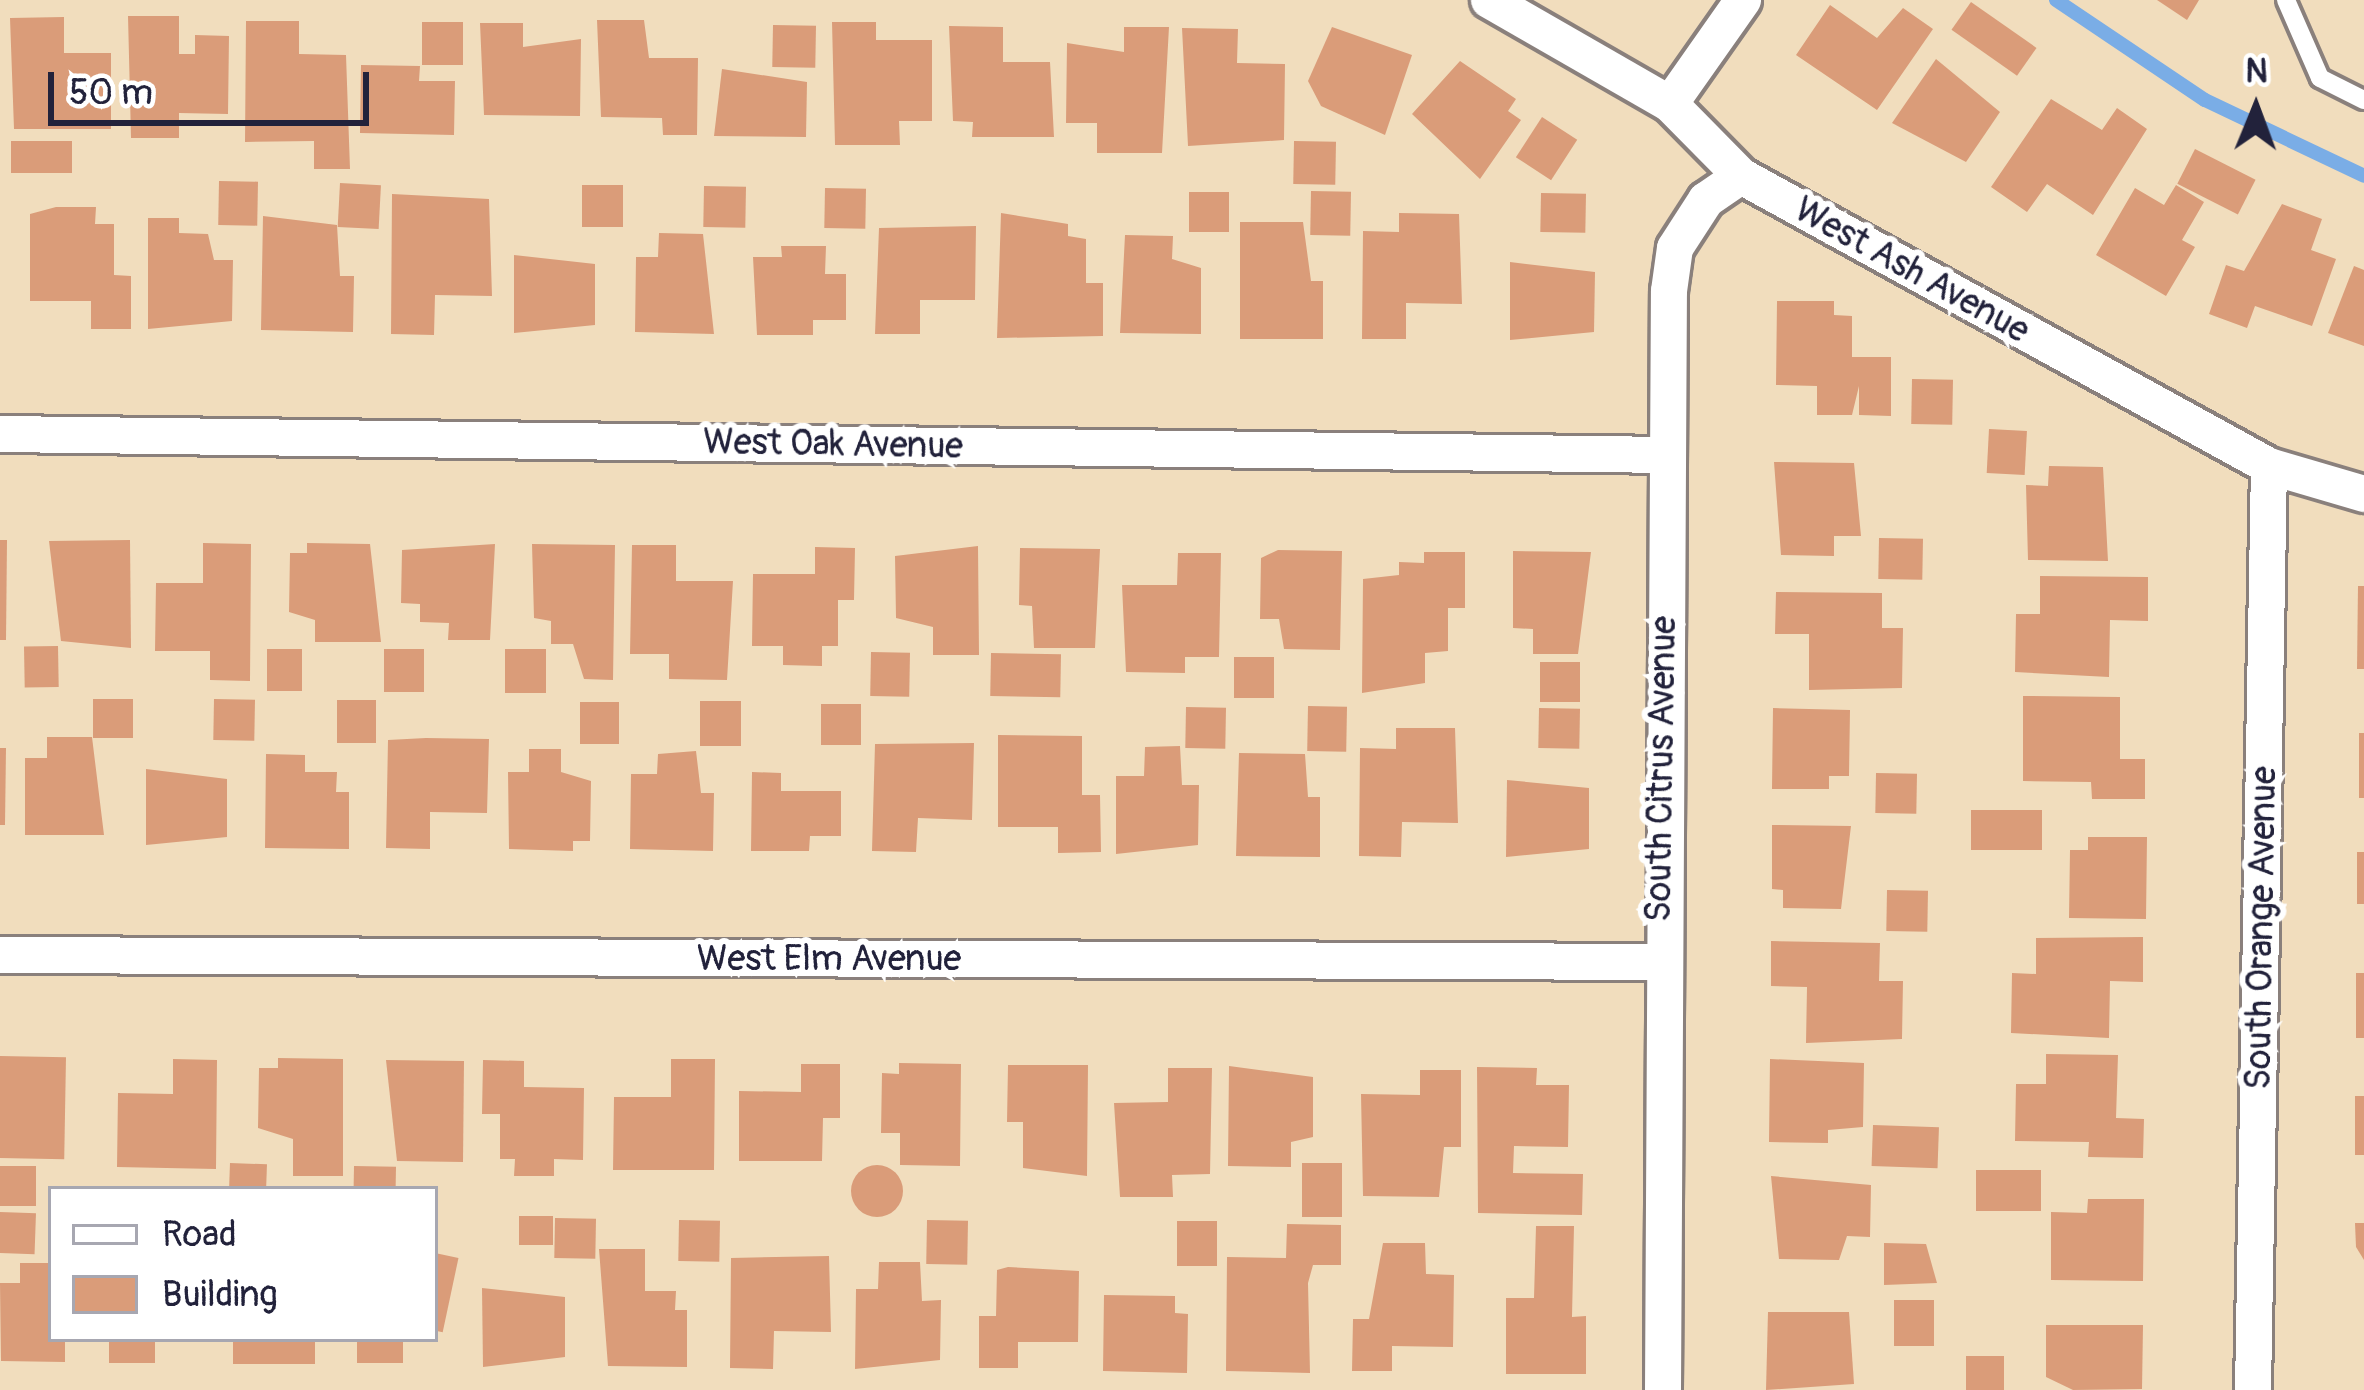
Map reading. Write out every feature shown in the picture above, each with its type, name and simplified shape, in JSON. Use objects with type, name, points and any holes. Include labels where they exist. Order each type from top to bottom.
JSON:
[{"type":"street","name":"West Ash Avenue","points":[[1489,0],[1670,104],[1741,176],[2269,466],[2364,494]]},
{"type":"street","points":[[1670,104],[1743,0]]},
{"type":"street","name":"South Citrus Avenue","points":[[1663,1390],[1658,962],[1665,455],[1675,248],[1706,200],[1741,176]]},
{"type":"street","name":"West Oak Avenue","points":[[0,434],[1665,455]]},
{"type":"street","name":"South Orange Avenue","points":[[2253,1390],[2269,466]]},
{"type":"street","name":"West Elm Avenue","points":[[0,955],[1658,962]]},
{"type":"lane","points":[[2286,0],[2320,78],[2364,100]]},
{"type":"building","points":[[2157,0],[2199,0],[2187,20]]},
{"type":"building","points":[[1971,2],[2037,48],[2017,76],[1951,30]]},
{"type":"building","points":[[1830,5],[1877,38],[1903,8],[1933,29],[1877,110],[1796,55]]},
{"type":"building","points":[[128,16],[179,16],[179,54],[195,54],[195,35],[229,36],[228,114],[179,113],[179,138],[131,138]]},
{"type":"building","points":[[64,17],[64,53],[111,53],[111,129],[14,129],[10,18]]},
{"type":"building","points":[[597,20],[644,20],[649,58],[698,58],[697,135],[663,135],[662,118],[601,117]]},
{"type":"building","points":[[246,21],[299,21],[299,54],[346,55],[350,169],[314,169],[314,141],[245,142]]},
{"type":"building","points":[[422,22],[463,22],[463,65],[422,65]]},
{"type":"building","points":[[832,22],[876,22],[876,40],[932,40],[932,121],[899,121],[900,145],[835,145]]},
{"type":"building","points":[[480,23],[523,23],[523,47],[581,39],[580,116],[484,115]]},
{"type":"building","points":[[773,25],[816,26],[815,68],[772,67]]},
{"type":"building","points":[[949,26],[1003,27],[1003,62],[1050,62],[1054,137],[972,137],[973,122],[953,121]]},
{"type":"building","points":[[1124,27],[1169,27],[1162,153],[1097,153],[1097,123],[1066,123],[1067,43],[1124,52]]},
{"type":"building","points":[[1332,27],[1412,55],[1385,135],[1321,106],[1308,81]]},
{"type":"building","points":[[1182,28],[1238,29],[1237,63],[1285,64],[1284,140],[1188,146]]},
{"type":"building","points":[[1936,59],[2000,112],[1966,162],[1892,123]]},
{"type":"building","points":[[1460,61],[1516,99],[1508,111],[1521,120],[1480,179],[1412,114]]},
{"type":"building","points":[[361,65],[420,66],[419,81],[455,81],[454,135],[360,133]]},
{"type":"building","points":[[722,69],[807,82],[806,137],[714,136]]},
{"type":"building","points":[[2051,99],[2102,130],[2117,108],[2147,129],[2093,215],[2047,184],[2027,212],[1991,187]]},
{"type":"building","points":[[1542,117],[1577,140],[1551,180],[1516,157]]},
{"type":"building","points":[[11,141],[72,141],[72,173],[11,173]]},
{"type":"building","points":[[1294,141],[1336,142],[1335,185],[1293,184]]},
{"type":"building","points":[[2195,149],[2256,180],[2238,215],[2177,184]]},
{"type":"building","points":[[219,181],[258,182],[257,226],[218,225]]},
{"type":"building","points":[[340,183],[381,185],[379,229],[338,227]]},
{"type":"building","points":[[582,185],[623,185],[623,227],[582,227]]},
{"type":"building","points":[[2176,185],[2204,202],[2182,240],[2195,247],[2166,296],[2096,255],[2135,188],[2164,205]]},
{"type":"building","points":[[704,186],[746,187],[745,228],[703,227]]},
{"type":"building","points":[[825,188],[866,189],[865,229],[824,228]]},
{"type":"building","points":[[1311,191],[1351,192],[1350,236],[1310,235]]},
{"type":"building","points":[[1189,192],[1229,192],[1229,232],[1189,232]]},
{"type":"building","points":[[1541,193],[1586,194],[1585,233],[1540,232]]},
{"type":"building","points":[[392,194],[489,199],[492,296],[435,295],[434,335],[391,334]]},
{"type":"building","points":[[2282,204],[2322,219],[2311,250],[2336,259],[2312,326],[2255,306],[2247,328],[2209,314],[2226,265],[2244,271]]},
{"type":"building","points":[[56,207],[96,207],[95,224],[114,224],[114,275],[131,276],[131,329],[91,329],[91,301],[30,301],[30,214]]},
{"type":"building","points":[[1001,213],[1068,224],[1068,236],[1086,239],[1086,283],[1103,283],[1103,336],[997,338]]},
{"type":"building","points":[[1399,213],[1459,214],[1462,304],[1406,303],[1406,339],[1362,339],[1363,231],[1399,232]]},
{"type":"building","points":[[263,216],[337,225],[340,276],[354,276],[353,332],[261,330]]},
{"type":"building","points":[[148,218],[179,218],[179,233],[208,234],[214,260],[233,260],[232,321],[148,329]]},
{"type":"building","points":[[1240,222],[1303,222],[1311,281],[1323,281],[1323,339],[1240,339]]},
{"type":"building","points":[[976,226],[975,300],[920,300],[920,334],[875,334],[879,228]]},
{"type":"building","points":[[659,233],[703,234],[714,334],[635,332],[636,257],[658,257]]},
{"type":"building","points":[[1125,235],[1173,236],[1172,259],[1201,268],[1201,334],[1120,333]]},
{"type":"building","points":[[781,246],[826,246],[825,274],[846,274],[846,320],[813,320],[813,335],[757,335],[753,257],[782,257]]},
{"type":"building","points":[[514,255],[595,264],[595,325],[514,333]]},
{"type":"building","points":[[1510,262],[1595,272],[1594,332],[1510,340]]},
{"type":"building","points":[[2354,266],[2364,270],[2364,346],[2328,333]]},
{"type":"building","points":[[1777,301],[1834,301],[1834,315],[1852,316],[1852,357],[1891,357],[1891,416],[1859,415],[1859,386],[1852,415],[1817,415],[1817,386],[1776,385]]},
{"type":"building","points":[[1912,379],[1953,380],[1952,425],[1911,424]]},
{"type":"building","points":[[1989,429],[2027,431],[2025,475],[1987,473]]},
{"type":"building","points":[[1774,462],[1854,463],[1861,536],[1834,536],[1834,556],[1781,555]]},
{"type":"building","points":[[2049,466],[2103,467],[2108,561],[2028,560],[2026,485],[2048,486]]},
{"type":"building","points":[[1879,538],[1923,539],[1922,580],[1878,579]]},
{"type":"building","points":[[0,540],[7,540],[6,640],[0,640]]},
{"type":"building","points":[[130,540],[131,648],[61,641],[49,541]]},
{"type":"building","points":[[203,543],[251,544],[250,681],[210,680],[210,651],[155,651],[156,583],[203,583]]},
{"type":"building","points":[[307,543],[370,544],[381,642],[315,642],[315,620],[289,612],[290,553],[307,553]]},
{"type":"building","points":[[495,544],[490,640],[448,640],[449,623],[420,622],[420,604],[401,603],[402,550]]},
{"type":"building","points":[[532,544],[615,545],[613,680],[584,679],[573,644],[551,644],[551,621],[534,618]]},
{"type":"building","points":[[632,545],[676,545],[676,581],[733,581],[727,680],[669,679],[669,654],[630,654]]},
{"type":"building","points":[[978,546],[979,655],[933,655],[933,627],[896,618],[895,556]]},
{"type":"building","points":[[815,547],[855,548],[854,600],[838,600],[838,646],[822,646],[822,666],[783,665],[783,646],[752,646],[753,574],[815,574]]},
{"type":"building","points":[[1020,548],[1100,549],[1095,648],[1034,648],[1032,606],[1019,605]]},
{"type":"building","points":[[1278,550],[1342,551],[1340,650],[1284,649],[1279,619],[1260,619],[1261,558]]},
{"type":"building","points":[[1513,551],[1591,552],[1578,654],[1533,654],[1533,629],[1513,628]]},
{"type":"building","points":[[1424,552],[1465,552],[1465,608],[1448,608],[1448,651],[1425,653],[1425,683],[1362,693],[1363,579],[1399,575],[1399,562],[1424,563]]},
{"type":"building","points":[[1178,553],[1221,553],[1219,657],[1185,657],[1185,673],[1126,672],[1122,585],[1177,585]]},
{"type":"building","points":[[2040,576],[2148,577],[2148,621],[2110,620],[2109,677],[2015,672],[2016,614],[2040,614]]},
{"type":"building","points":[[2358,586],[2364,586],[2364,669],[2357,669]]},
{"type":"building","points":[[1776,592],[1882,593],[1882,628],[1903,628],[1902,688],[1809,690],[1809,634],[1775,634]]},
{"type":"building","points":[[58,646],[59,687],[25,688],[24,647]]},
{"type":"building","points":[[267,649],[302,649],[302,691],[267,691]]},
{"type":"building","points":[[384,649],[424,649],[424,692],[384,692]]},
{"type":"building","points":[[505,649],[546,649],[546,693],[505,693]]},
{"type":"building","points":[[871,652],[910,653],[909,697],[870,696]]},
{"type":"building","points":[[991,653],[1061,654],[1060,697],[990,696]]},
{"type":"building","points":[[1234,657],[1274,657],[1274,698],[1234,698]]},
{"type":"building","points":[[1540,662],[1580,662],[1580,702],[1540,702]]},
{"type":"building","points":[[2023,696],[2120,697],[2120,759],[2145,759],[2145,799],[2092,799],[2091,782],[2023,781]]},
{"type":"building","points":[[93,699],[133,699],[133,738],[93,738]]},
{"type":"building","points":[[214,699],[255,700],[254,741],[213,740]]},
{"type":"building","points":[[337,700],[376,700],[376,743],[337,743]]},
{"type":"building","points":[[700,701],[741,701],[741,746],[700,746]]},
{"type":"building","points":[[580,702],[619,702],[619,744],[580,744]]},
{"type":"building","points":[[821,704],[861,704],[861,745],[821,745]]},
{"type":"building","points":[[1308,706],[1347,707],[1346,752],[1307,751]]},
{"type":"building","points":[[1186,707],[1226,708],[1225,749],[1185,748]]},
{"type":"building","points":[[1539,708],[1580,709],[1579,749],[1538,748]]},
{"type":"building","points":[[1773,708],[1850,710],[1849,776],[1829,776],[1829,789],[1772,789]]},
{"type":"building","points":[[1396,728],[1455,728],[1458,823],[1402,822],[1401,857],[1359,856],[1360,748],[1396,749]]},
{"type":"building","points":[[2359,733],[2364,733],[2364,798],[2359,798]]},
{"type":"building","points":[[998,735],[1082,736],[1082,795],[1100,795],[1101,852],[1058,853],[1058,827],[998,827]]},
{"type":"building","points":[[47,737],[92,737],[104,835],[25,835],[25,758],[47,758]]},
{"type":"building","points":[[489,739],[487,813],[430,812],[430,849],[386,848],[388,740]]},
{"type":"building","points":[[974,743],[972,820],[918,818],[916,852],[872,851],[875,744]]},
{"type":"building","points":[[1180,746],[1182,785],[1199,785],[1198,845],[1116,854],[1116,776],[1144,776],[1145,747]]},
{"type":"building","points":[[0,748],[6,748],[5,825],[0,825]]},
{"type":"building","points":[[529,749],[561,749],[561,772],[591,781],[590,841],[573,841],[573,851],[509,849],[508,772],[529,772]]},
{"type":"building","points":[[696,751],[701,793],[714,793],[713,851],[630,849],[631,774],[657,774],[658,754]]},
{"type":"building","points":[[1239,753],[1305,754],[1308,797],[1320,797],[1320,857],[1236,856]]},
{"type":"building","points":[[266,754],[305,755],[305,772],[337,772],[336,792],[349,792],[349,849],[265,848]]},
{"type":"building","points":[[146,769],[227,779],[227,837],[146,845]]},
{"type":"building","points":[[752,772],[781,773],[781,791],[841,791],[841,836],[810,836],[809,851],[751,851]]},
{"type":"building","points":[[1876,773],[1917,774],[1916,814],[1875,813]]},
{"type":"building","points":[[1507,780],[1589,788],[1589,849],[1506,857]]},
{"type":"building","points":[[1971,810],[2042,810],[2042,850],[1971,850]]},
{"type":"building","points":[[1772,825],[1851,826],[1841,909],[1783,908],[1783,890],[1772,889]]},
{"type":"building","points":[[2088,837],[2147,837],[2146,919],[2069,918],[2070,850],[2088,850]]},
{"type":"building","points":[[2357,852],[2364,852],[2364,904],[2357,904]]},
{"type":"building","points":[[1887,890],[1928,891],[1927,932],[1886,931]]},
{"type":"building","points":[[2143,937],[2143,982],[2110,981],[2109,1038],[2011,1033],[2012,973],[2036,974],[2036,938]]},
{"type":"building","points":[[1771,941],[1880,943],[1879,981],[1903,981],[1902,1039],[1806,1043],[1807,987],[1771,986]]},
{"type":"building","points":[[2356,973],[2364,973],[2364,1038],[2356,1038]]},
{"type":"building","points":[[2046,1054],[2118,1055],[2116,1118],[2144,1119],[2143,1158],[2088,1157],[2089,1142],[2015,1141],[2016,1084],[2046,1084]]},
{"type":"building","points":[[0,1056],[66,1057],[64,1159],[0,1158]]},
{"type":"building","points":[[278,1058],[343,1059],[343,1176],[293,1176],[293,1139],[258,1128],[259,1068],[278,1068]]},
{"type":"building","points":[[173,1059],[217,1060],[216,1169],[117,1167],[118,1093],[173,1094]]},
{"type":"building","points":[[671,1059],[715,1059],[714,1170],[613,1170],[614,1097],[671,1097]]},
{"type":"building","points":[[1770,1059],[1864,1063],[1863,1127],[1828,1130],[1828,1143],[1769,1142]]},
{"type":"building","points":[[386,1060],[464,1061],[463,1162],[397,1161]]},
{"type":"building","points":[[483,1060],[524,1061],[524,1087],[584,1088],[583,1160],[554,1159],[554,1176],[514,1176],[515,1159],[500,1159],[500,1114],[482,1114]]},
{"type":"building","points":[[899,1063],[961,1064],[960,1166],[900,1165],[900,1133],[881,1133],[882,1073],[899,1074]]},
{"type":"building","points":[[801,1064],[840,1064],[840,1118],[823,1118],[822,1161],[739,1161],[739,1091],[801,1092]]},
{"type":"building","points":[[1008,1065],[1088,1065],[1087,1176],[1023,1168],[1023,1122],[1007,1122]]},
{"type":"building","points":[[1229,1066],[1313,1077],[1313,1137],[1291,1142],[1291,1167],[1228,1166]]},
{"type":"building","points":[[1477,1067],[1537,1068],[1536,1085],[1569,1085],[1568,1147],[1514,1146],[1513,1173],[1583,1174],[1582,1215],[1478,1213]]},
{"type":"building","points":[[1168,1068],[1212,1068],[1210,1174],[1172,1175],[1173,1197],[1120,1197],[1114,1103],[1168,1102]]},
{"type":"building","points":[[1420,1070],[1461,1070],[1461,1147],[1444,1147],[1439,1197],[1363,1196],[1361,1094],[1420,1095]]},
{"type":"building","points":[[2355,1096],[2364,1096],[2364,1155],[2355,1155]]},
{"type":"building","points":[[1873,1125],[1939,1127],[1938,1168],[1872,1166]]},
{"type":"building","points":[[230,1163],[267,1164],[266,1186],[229,1186]]},
{"type":"building","points":[[1302,1163],[1342,1163],[1342,1217],[1302,1217]]},
{"type":"building","points":[[877,1165],[896,1172],[903,1191],[896,1210],[877,1217],[858,1210],[851,1191],[858,1172]]},
{"type":"building","points":[[0,1166],[36,1166],[36,1206],[0,1206]]},
{"type":"building","points":[[354,1166],[396,1167],[396,1186],[354,1186]]},
{"type":"building","points":[[1976,1170],[2041,1170],[2041,1211],[1976,1211]]},
{"type":"building","points":[[1771,1176],[1871,1185],[1870,1237],[1847,1236],[1839,1260],[1779,1259]]},
{"type":"building","points":[[2088,1199],[2144,1199],[2143,1281],[2051,1280],[2051,1212],[2087,1213]]},
{"type":"building","points":[[0,1212],[36,1213],[35,1254],[0,1253]]},
{"type":"building","points":[[519,1216],[553,1216],[553,1245],[519,1245]]},
{"type":"building","points":[[555,1218],[596,1219],[595,1259],[554,1258]]},
{"type":"building","points":[[679,1220],[720,1221],[719,1262],[678,1261]]},
{"type":"building","points":[[927,1220],[968,1221],[967,1265],[926,1264]]},
{"type":"building","points":[[1177,1221],[1217,1221],[1217,1266],[1177,1266]]},
{"type":"building","points":[[2355,1223],[2364,1223],[2364,1260],[2356,1247]]},
{"type":"building","points":[[1287,1224],[1341,1225],[1341,1265],[1313,1265],[1308,1283],[1310,1373],[1226,1371],[1227,1257],[1286,1258]]},
{"type":"building","points":[[1536,1226],[1574,1226],[1572,1317],[1586,1316],[1586,1374],[1506,1374],[1506,1298],[1534,1298]]},
{"type":"building","points":[[1383,1243],[1425,1243],[1426,1274],[1454,1275],[1453,1347],[1392,1346],[1392,1371],[1352,1371],[1353,1319],[1369,1319]]},
{"type":"building","points":[[1884,1243],[1926,1244],[1937,1283],[1884,1285]]},
{"type":"building","points":[[599,1249],[645,1249],[645,1291],[676,1291],[675,1310],[687,1310],[687,1367],[608,1366]]},
{"type":"building","points":[[438,1254],[458,1258],[443,1332],[438,1331]]},
{"type":"building","points":[[829,1256],[831,1332],[774,1331],[773,1369],[730,1368],[731,1258]]},
{"type":"building","points":[[879,1262],[920,1262],[922,1301],[941,1300],[940,1360],[855,1369],[856,1289],[878,1289]]},
{"type":"building","points":[[20,1263],[48,1263],[48,1342],[65,1342],[65,1362],[1,1361],[0,1283],[20,1283]]},
{"type":"building","points":[[997,1270],[1079,1271],[1078,1342],[1018,1342],[1018,1368],[979,1368],[979,1316],[996,1316]]},
{"type":"building","points":[[482,1288],[565,1297],[565,1357],[483,1367]]},
{"type":"building","points":[[1104,1295],[1175,1296],[1175,1313],[1188,1314],[1187,1373],[1103,1371]]},
{"type":"building","points":[[1894,1300],[1934,1300],[1934,1346],[1894,1346]]},
{"type":"building","points":[[1768,1312],[1849,1312],[1854,1384],[1766,1390]]},
{"type":"building","points":[[2046,1325],[2143,1325],[2142,1389],[2073,1390],[2046,1377]]},
{"type":"building","points":[[109,1342],[155,1342],[155,1363],[109,1363]]},
{"type":"building","points":[[233,1342],[315,1342],[315,1364],[233,1364]]},
{"type":"building","points":[[357,1342],[403,1342],[403,1363],[357,1363]]},
{"type":"building","points":[[1966,1356],[2004,1356],[2004,1390],[1966,1390]]},
{"type":"waterway","points":[[2056,0],[2205,100],[2364,176]]}]
